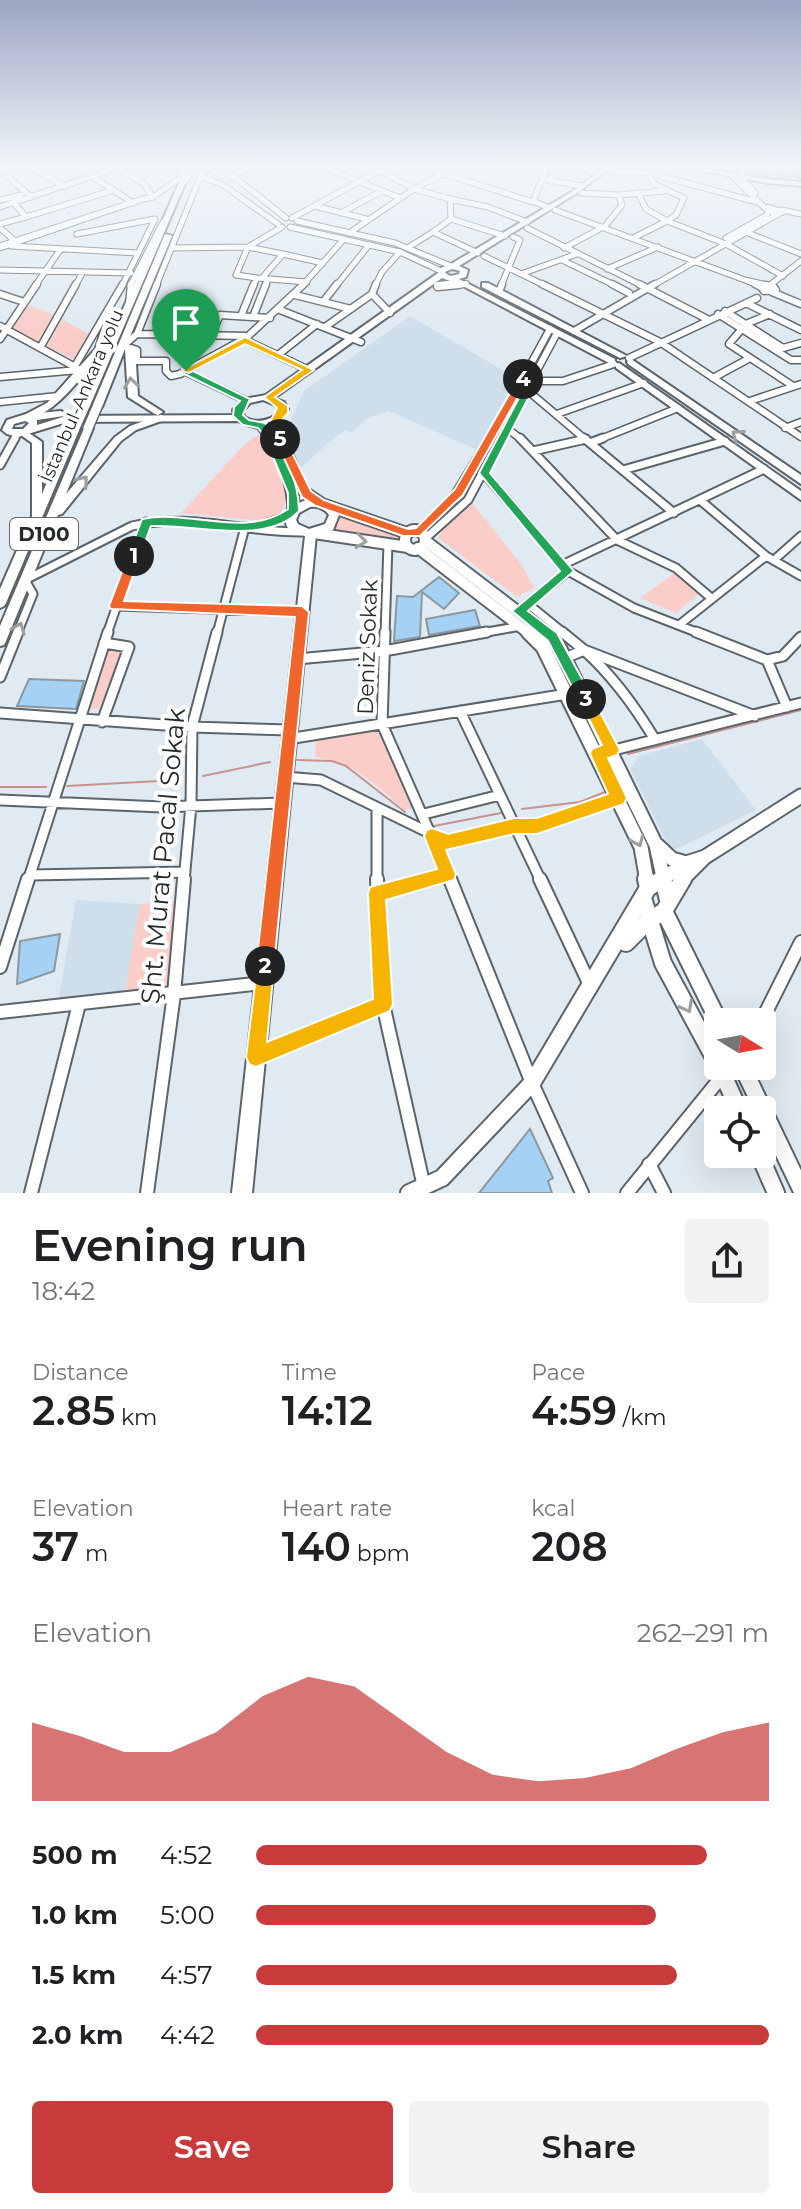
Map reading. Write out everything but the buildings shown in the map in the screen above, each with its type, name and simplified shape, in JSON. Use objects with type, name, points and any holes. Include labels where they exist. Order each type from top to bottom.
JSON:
[{"type":"main road","points":[[90,409],[120,327],[170,221]]},
{"type":"main road","name":"İstanbul-Ankara yolu","points":[[0,641],[25,580],[75,428],[127,347],[176,221]]},
{"type":"main road","points":[[438,286],[452,266],[481,255],[534,221]]},
{"type":"main road","points":[[15,433],[66,419],[242,409],[269,397],[438,286],[465,276],[481,255]]},
{"type":"main road","points":[[452,266],[553,331],[621,361],[644,383],[801,496]]},
{"type":"main road","points":[[242,409],[251,424],[261,425],[276,420],[283,413],[281,404],[288,393],[390,313],[447,275],[465,276],[572,329],[801,480]]},
{"type":"main road","points":[[28,418],[43,410],[58,396],[78,369],[120,327]]},
{"type":"main road","points":[[127,347],[133,397],[159,415]]},
{"type":"main road","points":[[269,397],[281,404]]},
{"type":"main road","points":[[0,423],[90,409],[159,415]]},
{"type":"main road","name":"İstanbul-Ankara yolu","points":[[42,522],[88,428],[90,409]]},
{"type":"main road","points":[[42,522],[118,439],[159,415]]},
{"type":"main road","points":[[15,433],[34,424],[28,418]]},
{"type":"main road","points":[[13,420],[7,427],[37,442],[42,522]]},
{"type":"main road","points":[[276,420],[278,432],[303,490],[332,511],[333,520],[325,529],[309,533]]},
{"type":"main road","points":[[261,425],[269,434],[294,493],[293,526],[309,533],[388,544],[420,541],[543,647],[641,847],[647,922],[657,950],[704,1033]]},
{"type":"main road","points":[[292,513],[302,505],[322,504],[407,533],[523,608],[552,637],[612,750],[656,845],[666,906],[676,940],[712,1008]]},
{"type":"main road","name":"D100","points":[[0,603],[3,592],[42,522]]},
{"type":"main road","points":[[242,1193],[309,533]]},
{"type":"main road","points":[[619,945],[666,906],[681,881],[705,857],[801,796]]},
{"type":"main road","points":[[656,845],[672,859],[686,863]]},
{"type":"main road","points":[[417,1190],[444,1185],[532,1083],[590,986],[619,945],[646,893],[663,876],[705,857]]},
{"type":"main road","points":[[619,945],[657,950]]},
{"type":"main road","points":[[749,1080],[801,1189]]},
{"type":"main road","points":[[765,1168],[776,1193]]},
{"type":"street","points":[[0,247],[78,221]]},
{"type":"street","points":[[8,246],[82,221]]},
{"type":"street","points":[[77,234],[137,221]]},
{"type":"street","points":[[129,306],[129,274],[151,221]]},
{"type":"street","points":[[78,369],[111,308],[165,221]]},
{"type":"street","points":[[182,221],[137,334],[127,347],[137,350],[137,361],[166,361],[166,371],[171,376],[247,338],[295,295],[344,239]]},
{"type":"street","points":[[274,221],[280,225],[400,252],[447,275]]},
{"type":"street","points":[[289,221],[248,247],[236,275],[307,282]]},
{"type":"street","points":[[290,227],[292,221]]},
{"type":"street","points":[[299,221],[409,247],[452,266]]},
{"type":"street","points":[[349,233],[364,221]]},
{"type":"street","points":[[409,247],[449,221]]},
{"type":"street","points":[[457,221],[520,240],[499,292]]},
{"type":"street","points":[[518,221],[564,248],[707,319]]},
{"type":"street","points":[[588,221],[801,303]]},
{"type":"street","points":[[564,248],[609,221]]},
{"type":"street","points":[[635,237],[667,221],[723,243],[783,276]]},
{"type":"street","points":[[572,329],[758,221]]},
{"type":"street","points":[[723,243],[767,221]]},
{"type":"street","points":[[75,223],[80,250]]},
{"type":"street","points":[[0,226],[15,241]]},
{"type":"street","points":[[433,232],[660,342],[801,437]]},
{"type":"street","points":[[748,233],[801,254]]},
{"type":"street","points":[[323,302],[369,245]]},
{"type":"street","points":[[0,247],[138,253]]},
{"type":"street","points":[[171,248],[248,247],[323,263]]},
{"type":"street","points":[[607,269],[658,247]]},
{"type":"street","points":[[0,339],[3,328],[60,250]]},
{"type":"street","points":[[278,355],[372,294],[382,272],[400,252]]},
{"type":"street","points":[[241,316],[262,278],[283,254]]},
{"type":"street","points":[[521,274],[577,254]]},
{"type":"street","points":[[562,260],[629,293]]},
{"type":"street","points":[[769,289],[801,261]]},
{"type":"street","points":[[0,270],[129,274],[138,268]]},
{"type":"street","points":[[523,379],[563,381],[621,361],[757,298],[801,268]]},
{"type":"street","points":[[40,348],[83,272]]},
{"type":"street","points":[[253,317],[262,278]]},
{"type":"street","points":[[600,313],[629,293],[646,287]]},
{"type":"street","points":[[0,294],[24,302]]},
{"type":"street","points":[[372,294],[390,313]]},
{"type":"street","points":[[295,295],[351,309]]},
{"type":"street","points":[[746,303],[801,330]]},
{"type":"street","points":[[96,354],[111,308]]},
{"type":"street","points":[[280,310],[358,340]]},
{"type":"street","points":[[722,312],[792,361],[801,360]]},
{"type":"street","points":[[770,314],[743,326],[729,344],[797,385]]},
{"type":"street","points":[[211,335],[220,315],[270,318]]},
{"type":"street","points":[[3,328],[78,369]]},
{"type":"street","points":[[420,541],[459,492],[553,331]]},
{"type":"street","points":[[420,541],[468,500],[508,429],[553,331]]},
{"type":"street","points":[[137,334],[247,338],[309,370]]},
{"type":"street","points":[[779,349],[801,343]]},
{"type":"street","points":[[713,378],[750,358]]},
{"type":"street","points":[[0,377],[78,369]]},
{"type":"street","points":[[186,371],[242,409]]},
{"type":"street","points":[[557,414],[644,383]]},
{"type":"street","points":[[750,401],[797,385]]},
{"type":"street","points":[[527,390],[674,513]]},
{"type":"street","points":[[0,402],[58,396]]},
{"type":"street","points":[[533,451],[588,441],[678,408]]},
{"type":"street","points":[[785,428],[801,422]]},
{"type":"street","points":[[508,429],[533,451],[617,540],[676,568],[710,597]]},
{"type":"street","points":[[0,465],[15,433]]},
{"type":"street","points":[[623,470],[725,441]]},
{"type":"street","points":[[654,738],[620,682],[584,650],[523,608],[565,568],[764,469]]},
{"type":"street","points":[[484,473],[565,568],[634,608],[767,660],[783,656],[800,639]]},
{"type":"street","points":[[700,500],[770,558],[801,576]]},
{"type":"street","points":[[249,527],[278,522],[292,513]]},
{"type":"street","points":[[0,677],[33,594],[25,580],[49,571],[96,542],[146,522],[178,521],[309,533]]},
{"type":"street","points":[[0,967],[146,522]]},
{"type":"street","name":"Şht. Murat Pacal Sokak","points":[[147,1193],[174,994],[191,805],[192,727],[249,527]]},
{"type":"street","points":[[679,625],[710,597],[801,536]]},
{"type":"street","name":"Deniz Sokak","points":[[388,544],[382,724],[424,814],[532,1083],[582,1193]]},
{"type":"street","points":[[116,606],[302,612]]},
{"type":"street","points":[[297,659],[384,651],[522,626]]},
{"type":"street","points":[[102,722],[129,647],[104,643]]},
{"type":"street","points":[[565,658],[584,650],[755,716]]},
{"type":"street","points":[[767,660],[787,707]]},
{"type":"street","points":[[0,713],[288,735],[382,724],[567,694]]},
{"type":"street","points":[[598,754],[801,703]]},
{"type":"street","points":[[460,711],[590,986]]},
{"type":"street","points":[[284,777],[321,780],[448,842],[514,826],[537,826],[633,793]]},
{"type":"street","points":[[424,814],[500,795]]},
{"type":"street","points":[[0,800],[191,805],[281,803]]},
{"type":"street","points":[[377,809],[377,893],[383,1004],[417,1190]]},
{"type":"street","points":[[31,875],[185,872]]},
{"type":"street","points":[[377,893],[448,874]]},
{"type":"street","points":[[768,1008],[801,942]]},
{"type":"street","points":[[0,1012],[263,983]]},
{"type":"street","points":[[31,1193],[79,1004]]},
{"type":"street","points":[[256,1057],[383,1004]]},
{"type":"street","points":[[627,1193],[715,1080]]},
{"type":"street","points":[[649,1164],[664,1193]]},
{"type":"shaded area","points":[[27,305],[54,314],[38,342],[11,329]]},
{"type":"shaded area","points":[[410,316],[516,378],[477,450],[389,411],[368,418],[352,432],[346,430],[336,436],[301,468],[289,441],[289,424],[304,391]]},
{"type":"shaded area","points":[[62,319],[90,335],[75,360],[47,346]]},
{"type":"shaded area","points":[[258,435],[264,439],[287,496],[281,514],[263,521],[181,513],[246,443]]},
{"type":"shaded area","points":[[473,504],[521,564],[534,588],[517,597],[438,538],[444,528]]},
{"type":"shaded area","points":[[339,511],[401,534],[399,541],[328,534],[339,523]]},
{"type":"shaded area","points":[[676,572],[700,593],[676,613],[640,598]]},
{"type":"shaded area","points":[[108,647],[119,649],[121,655],[99,709],[90,709]]},
{"type":"shaded area","points":[[377,731],[413,808],[405,810],[353,769],[315,757],[316,740]]},
{"type":"shaded area","points":[[702,739],[756,810],[677,849],[672,848],[630,769],[639,756]]},
{"type":"shaded area","points":[[76,900],[140,904],[124,997],[58,1002]]},
{"type":"shaded area","points":[[175,901],[167,990],[124,997],[140,904]]},
{"type":"waterway","points":[[628,754],[801,710]]},
{"type":"waterway","points":[[297,760],[332,761],[346,766],[405,812]]},
{"type":"waterway","points":[[203,776],[270,762]]},
{"type":"waterway","points":[[67,786],[177,780]]},
{"type":"waterway","points":[[0,787],[46,787]]},
{"type":"waterway","points":[[522,809],[580,802],[605,792]]},
{"type":"waterway","points":[[434,826],[501,813]]},
{"type":"route","points":[[245,340],[309,370],[269,397],[283,406],[276,427],[303,490],[320,503],[407,533],[420,532],[451,502],[468,478],[523,379],[532,381],[484,473],[568,571],[519,611],[556,641],[612,750],[598,754],[619,798],[537,826],[514,826],[448,842],[432,836],[448,874],[377,893],[383,1004],[256,1057],[302,612],[116,606],[146,522],[178,521],[253,527],[278,522],[291,515],[295,497],[269,434],[261,425],[246,423],[238,416],[240,407],[247,401],[186,371],[245,340]]}]
